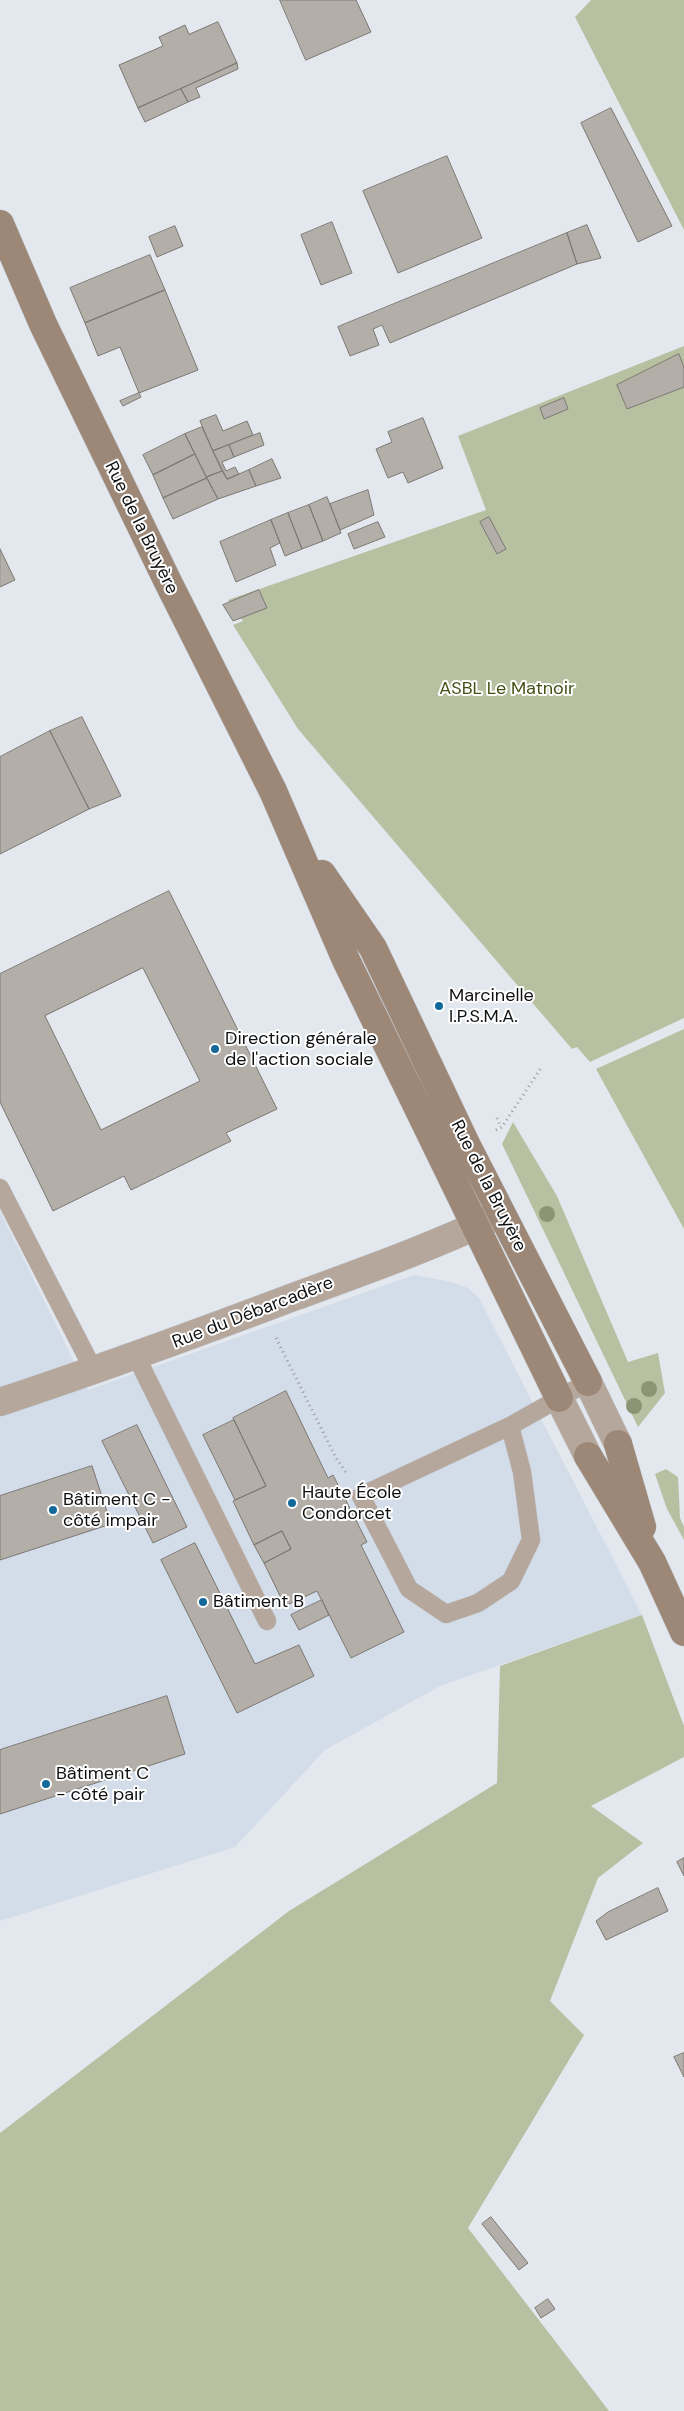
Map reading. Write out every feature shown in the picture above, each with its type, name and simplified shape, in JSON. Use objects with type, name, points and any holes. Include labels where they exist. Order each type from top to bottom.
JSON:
[{"type":"street","name":"Rue de la Bruyère","points":[[0,224],[42,324],[289,828],[346,960],[588,1456],[652,1562],[684,1632]]},
{"type":"street","name":"Rue de la Bruyère","points":[[289,828],[373,948],[466,1144],[588,1382],[618,1444],[652,1562]]},
{"type":"street","name":"Rue du Débarcadère","points":[[0,1402],[136,1356],[402,1257],[502,1213]]},
{"type":"lane","points":[[0,1188],[94,1371]]},
{"type":"lane","points":[[136,1356],[266,1621]]},
{"type":"lane","points":[[510,1426],[522,1472],[531,1540],[511,1582],[478,1603],[446,1614],[409,1589],[361,1496],[510,1426],[588,1382]]},
{"type":"path","points":[[466,1144],[502,1127],[541,1068]]},
{"type":"path","points":[[498,1118],[502,1127]]},
{"type":"path","points":[[262,1309],[336,1458],[361,1496]]},
{"type":"shaded area","name":"Haute École Condorcet","points":[[0,1211],[88,1390],[414,1275],[451,1282],[468,1288],[479,1298],[642,1615],[440,1686],[325,1750],[235,1847],[0,1921]]},
{"type":"green space","points":[[591,0],[684,0],[684,230],[575,17]]},
{"type":"green space","name":"ASBL Le Matnoir","points":[[684,346],[684,1018],[590,1062],[577,1047],[572,1049],[298,729],[233,625],[243,621],[228,600],[486,510],[458,436]]},
{"type":"green space","points":[[684,1029],[684,1229],[596,1069]]},
{"type":"green space","points":[[513,1122],[557,1196],[628,1362],[658,1353],[665,1393],[638,1427],[502,1144]]},
{"type":"green space","points":[[666,1469],[678,1477],[680,1518],[684,1527],[684,1540],[667,1509],[655,1474]]},
{"type":"green space","points":[[642,1615],[684,1726],[684,1757],[591,1806],[643,1843],[598,1878],[550,2001],[584,2035],[468,2228],[609,2411],[0,2411],[0,2133],[289,1911],[497,1783],[500,1666]]},
{"type":"building","points":[[280,0],[356,0],[371,32],[306,60]]},
{"type":"building","points":[[218,22],[237,63],[138,108],[119,65],[163,46],[159,37],[185,25],[189,34]]},
{"type":"building","points":[[237,63],[238,69],[196,88],[200,97],[188,102],[181,89]]},
{"type":"building","points":[[181,89],[188,102],[145,122],[138,108]]},
{"type":"building","points":[[611,108],[672,226],[638,242],[581,123]]},
{"type":"building","points":[[447,156],[482,238],[398,273],[363,191]]},
{"type":"building","points":[[332,222],[352,273],[321,285],[301,235]]},
{"type":"building","points":[[587,225],[601,258],[577,264],[567,233]]},
{"type":"building","points":[[175,226],[183,246],[157,257],[149,237]]},
{"type":"building","points":[[567,233],[577,264],[390,343],[382,325],[373,329],[379,345],[350,356],[338,327]]},
{"type":"building","points":[[150,255],[165,290],[85,323],[70,288]]},
{"type":"building","points":[[165,290],[198,370],[139,393],[120,347],[98,356],[85,323]]},
{"type":"building","points":[[679,354],[684,367],[684,387],[627,409],[617,385]]},
{"type":"building","points":[[139,393],[141,397],[123,406],[120,401]]},
{"type":"building","points":[[564,398],[568,409],[544,419],[540,408]]},
{"type":"building","points":[[216,415],[223,431],[247,421],[253,435],[213,451],[200,421]]},
{"type":"building","points":[[423,418],[443,468],[408,483],[403,472],[388,478],[376,449],[392,442],[388,432]]},
{"type":"building","points":[[202,427],[222,471],[206,477],[185,434]]},
{"type":"building","points":[[260,433],[264,445],[234,457],[229,445]]},
{"type":"building","points":[[185,434],[195,454],[153,475],[143,455]]},
{"type":"building","points":[[229,445],[234,457],[222,462],[226,471],[235,467],[239,474],[227,479],[213,451]]},
{"type":"building","points":[[195,454],[207,478],[163,498],[153,475]]},
{"type":"building","points":[[272,459],[281,478],[256,486],[249,470]]},
{"type":"building","points":[[249,470],[256,486],[218,499],[206,477],[222,471],[227,479]]},
{"type":"building","points":[[207,478],[218,499],[173,519],[163,498]]},
{"type":"building","points":[[368,490],[374,515],[340,530],[330,504]]},
{"type":"building","points":[[327,497],[341,533],[323,541],[309,505]]},
{"type":"building","points":[[309,505],[323,541],[302,549],[288,513]]},
{"type":"building","points":[[288,513],[302,549],[285,556],[271,520]]},
{"type":"building","points":[[489,517],[506,549],[497,554],[480,522]]},
{"type":"building","points":[[271,520],[280,543],[270,548],[276,565],[236,582],[220,542]]},
{"type":"building","points":[[378,522],[385,537],[354,549],[348,534]]},
{"type":"building","points":[[0,549],[15,580],[0,587]]},
{"type":"building","points":[[259,590],[267,608],[233,621],[223,605]]},
{"type":"building","points":[[82,717],[121,796],[89,809],[50,731]]},
{"type":"building","points":[[50,731],[89,809],[0,854],[0,757]]},
{"type":"building","name":"Direction générale de l'action sociale","points":[[169,891],[277,1109],[226,1133],[231,1141],[131,1190],[124,1176],[53,1211],[0,1102],[0,974]],"holes":[[[143,968],[200,1081],[101,1130],[45,1016]]]},
{"type":"building","points":[[286,1391],[328,1478],[333,1475],[367,1542],[361,1545],[404,1632],[351,1658],[317,1591],[285,1606],[264,1563],[291,1549],[282,1531],[254,1545],[233,1501],[266,1486],[233,1418]]},
{"type":"building","points":[[234,1420],[266,1486],[235,1500],[203,1435]]},
{"type":"building","points":[[137,1425],[187,1527],[153,1543],[102,1441]]},
{"type":"building","name":"Bâtiment C - côté impair","points":[[92,1466],[111,1524],[0,1560],[0,1496]]},
{"type":"building","points":[[282,1531],[291,1549],[264,1563],[254,1545]]},
{"type":"building","name":"Bâtiment B","points":[[195,1543],[255,1664],[299,1645],[314,1676],[237,1713],[161,1560]]},
{"type":"building","points":[[322,1600],[329,1615],[299,1630],[291,1615]]},
{"type":"building","name":"Bâtiment C - côté pair","points":[[167,1696],[185,1754],[0,1814],[0,1750]]},
{"type":"building","points":[[684,1858],[684,1876],[677,1862]]},
{"type":"building","points":[[658,1888],[668,1911],[606,1940],[596,1921],[608,1912]]},
{"type":"building","points":[[684,2053],[684,2077],[674,2057]]},
{"type":"building","points":[[491,2217],[528,2263],[519,2270],[482,2224]]},
{"type":"building","points":[[548,2299],[555,2309],[541,2318],[535,2308]]},
{"type":"place","name":"Marcinelle I.P.S.M.A.","points":[[439,1006]]},
{"type":"place","name":"Direction générale de l'action sociale","points":[[215,1049]]},
{"type":"place","name":"Haute École Condorcet","points":[[292,1503]]},
{"type":"place","name":"Bâtiment C - côté impair","points":[[53,1510]]},
{"type":"place","name":"Bâtiment B","points":[[203,1602]]},
{"type":"place","name":"Bâtiment C - côté pair","points":[[46,1784]]}]
